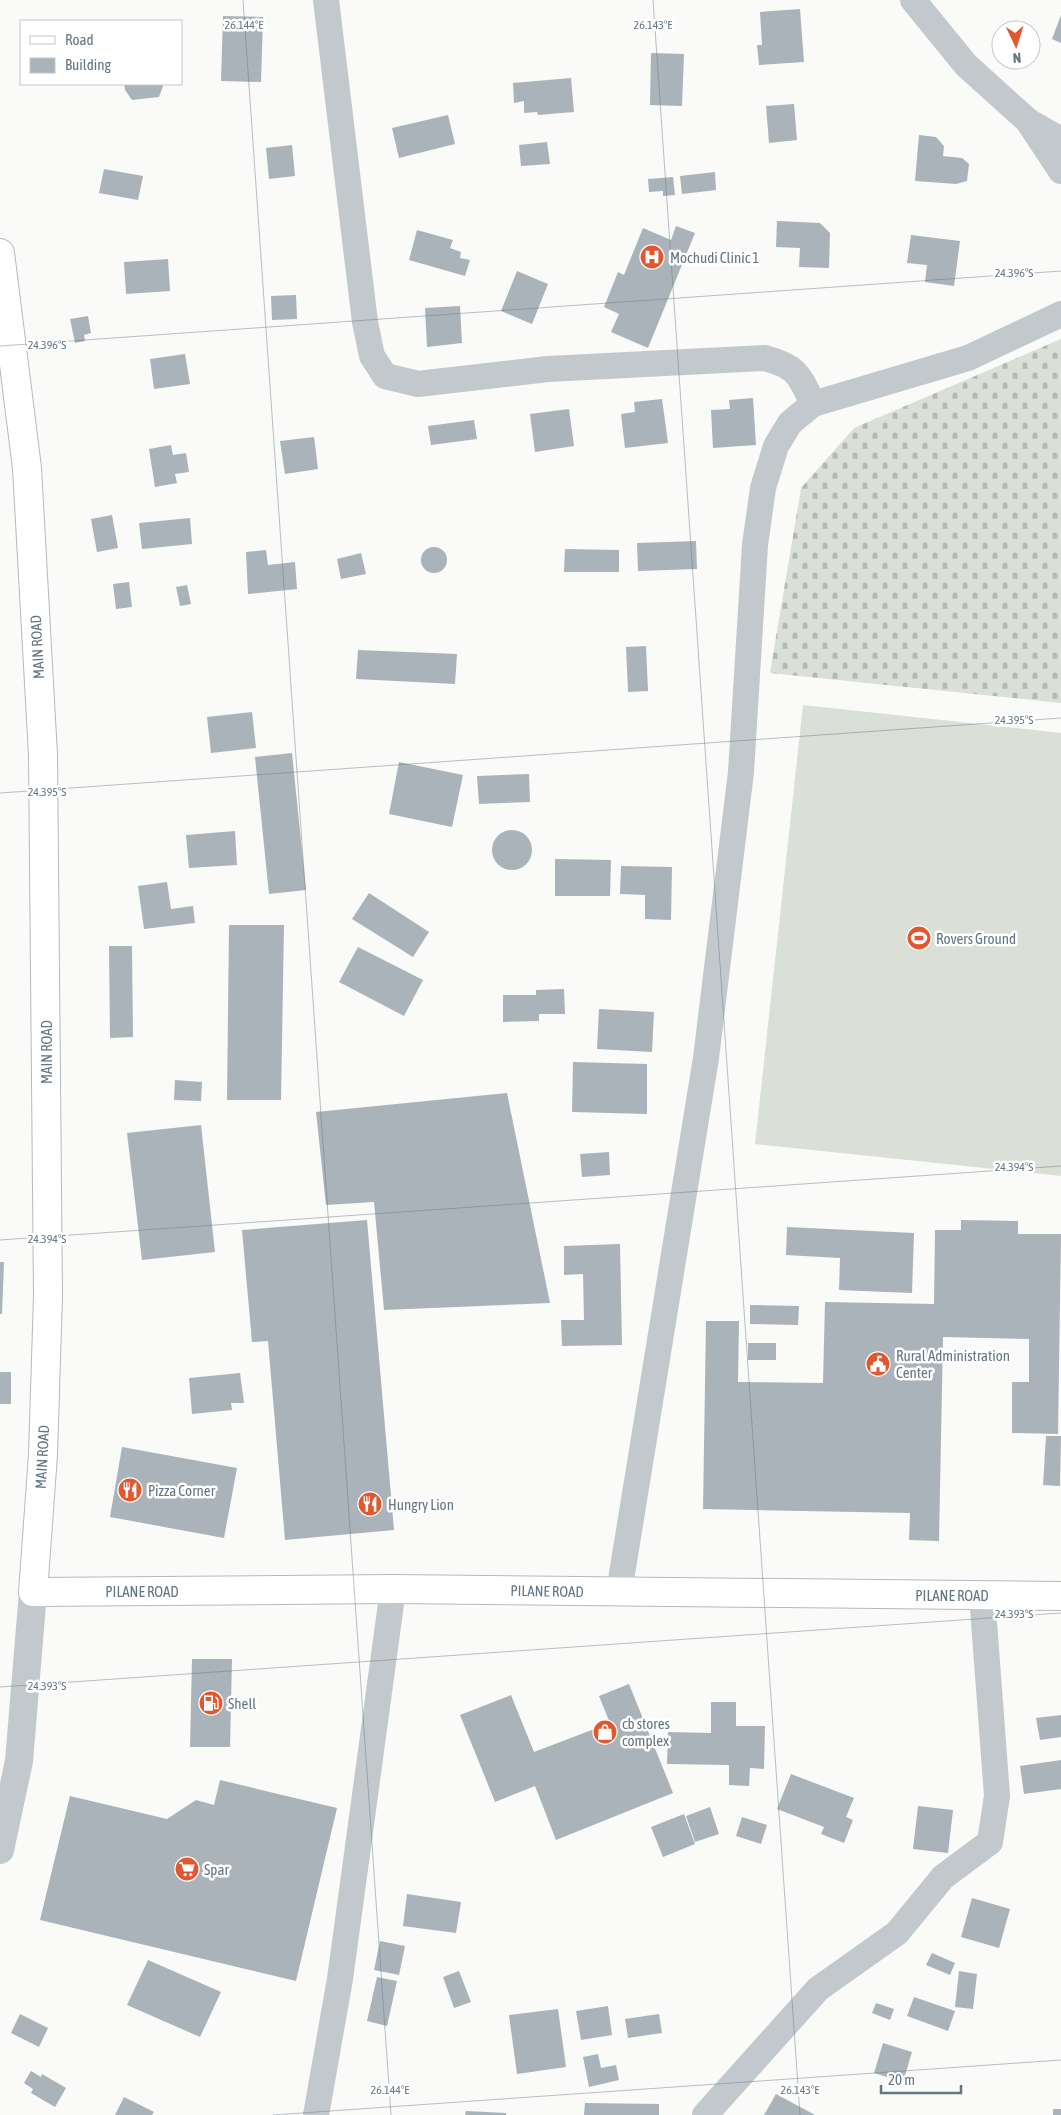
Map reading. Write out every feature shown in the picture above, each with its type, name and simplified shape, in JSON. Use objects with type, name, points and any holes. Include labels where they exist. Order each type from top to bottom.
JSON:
[{"type":"main road","name":"MAIN ROAD","points":[[0,253],[27,468],[43,755],[48,1296],[43,1454],[33,1592]]},
{"type":"main road","name":"PILANE ROAD","points":[[33,1592],[393,1589],[1061,1596]]},
{"type":"street","points":[[326,0],[365,322],[372,356],[385,376],[418,384],[548,369],[765,358],[786,364],[800,376],[814,404]]},
{"type":"street","points":[[913,0],[966,65],[1028,121],[1061,140]]},
{"type":"street","points":[[1028,121],[1061,171]]},
{"type":"street","points":[[619,1592],[706,1058],[741,772],[755,545],[763,488],[776,446],[790,423],[814,404],[968,358],[1061,314]]},
{"type":"street","points":[[316,2115],[340,1979],[393,1589]]},
{"type":"street","name":"MAIN ROAD","points":[[0,1850],[18,1761],[33,1592]]},
{"type":"street","points":[[705,2115],[818,1989],[897,1933],[943,1877],[990,1842],[997,1796],[982,1596]]},
{"type":"green space","points":[[1061,339],[1061,703],[770,673],[801,488],[854,428]]},
{"type":"green space","name":"Rovers Ground","points":[[803,705],[1061,733],[1061,1176],[755,1144]]},
{"type":"building","points":[[800,9],[804,62],[759,65],[757,45],[762,45],[760,12]]},
{"type":"building","points":[[1061,15],[1061,43],[1052,39]]},
{"type":"building","points":[[223,16],[263,17],[261,82],[221,81]]},
{"type":"building","points":[[651,53],[684,54],[682,106],[650,105]]},
{"type":"building","points":[[571,78],[574,112],[538,115],[537,112],[524,113],[524,101],[514,103],[513,83]]},
{"type":"building","points":[[124,85],[163,85],[159,97],[132,100],[125,90]]},
{"type":"building","points":[[794,104],[797,140],[769,143],[766,106]]},
{"type":"building","points":[[448,115],[455,144],[399,158],[392,128]]},
{"type":"building","points":[[919,135],[936,137],[944,146],[943,156],[962,158],[969,164],[967,181],[956,184],[915,181]]},
{"type":"building","points":[[547,142],[550,164],[521,166],[519,145]]},
{"type":"building","points":[[292,145],[295,176],[269,179],[266,148]]},
{"type":"building","points":[[104,169],[143,176],[138,200],[99,193]]},
{"type":"building","points":[[715,172],[716,190],[682,194],[680,176]]},
{"type":"building","points":[[673,177],[675,195],[663,196],[663,191],[649,192],[648,179]]},
{"type":"building","points":[[777,221],[820,223],[830,233],[829,268],[799,267],[800,248],[776,247]]},
{"type":"building","points":[[676,226],[695,233],[648,348],[611,332],[619,314],[604,307],[618,272],[624,275],[643,228],[671,240]]},
{"type":"building","points":[[417,230],[453,240],[450,248],[461,252],[460,258],[470,260],[465,276],[409,260]]},
{"type":"building","points":[[911,235],[960,241],[954,286],[925,282],[927,265],[907,263]]},
{"type":"building","points":[[168,259],[170,291],[126,294],[124,262]]},
{"type":"building","points":[[517,271],[548,284],[532,324],[501,311]]},
{"type":"building","points":[[296,295],[297,319],[272,320],[271,296]]},
{"type":"building","points":[[460,306],[462,343],[427,347],[425,308]]},
{"type":"building","points":[[88,316],[91,333],[84,335],[85,341],[75,343],[70,319]]},
{"type":"building","points":[[185,354],[190,384],[154,389],[150,359]]},
{"type":"building","points":[[753,398],[756,445],[713,448],[711,410],[730,409],[729,400]]},
{"type":"building","points":[[662,399],[668,443],[625,448],[621,414],[635,412],[634,402]]},
{"type":"building","points":[[569,409],[574,446],[535,452],[530,414]]},
{"type":"building","points":[[474,420],[477,439],[431,445],[428,426]]},
{"type":"building","points":[[314,437],[318,469],[285,474],[280,441]]},
{"type":"building","points":[[171,445],[173,455],[186,453],[189,472],[175,474],[177,483],[155,487],[149,449]]},
{"type":"building","points":[[112,515],[118,548],[97,552],[91,519]]},
{"type":"building","points":[[190,518],[192,544],[142,549],[139,523]]},
{"type":"building","points":[[696,541],[697,569],[638,571],[637,543]]},
{"type":"building","points":[[434,547],[443,551],[447,560],[443,569],[434,573],[425,569],[421,560],[425,551]]},
{"type":"building","points":[[565,549],[619,550],[619,572],[564,572]]},
{"type":"building","points":[[266,550],[268,565],[295,562],[297,589],[248,594],[246,552]]},
{"type":"building","points":[[361,553],[366,574],[341,579],[337,559]]},
{"type":"building","points":[[129,582],[132,607],[116,609],[113,584]]},
{"type":"building","points":[[187,585],[191,604],[180,606],[176,587]]},
{"type":"building","points":[[646,646],[648,691],[628,692],[626,647]]},
{"type":"building","points":[[358,650],[457,654],[455,684],[356,679]]},
{"type":"building","points":[[252,712],[256,748],[211,753],[207,717]]},
{"type":"building","points":[[292,753],[306,890],[269,894],[255,757]]},
{"type":"building","points":[[399,762],[463,775],[452,827],[389,814]]},
{"type":"building","points":[[529,774],[530,802],[479,804],[477,776]]},
{"type":"building","points":[[516,830],[523,833],[529,839],[532,850],[531,858],[523,867],[516,870],[508,870],[501,867],[493,858],[492,846],[495,839],[504,831]]},
{"type":"building","points":[[235,831],[237,865],[189,868],[186,835]]},
{"type":"building","points":[[555,859],[611,860],[610,896],[555,896]]},
{"type":"building","points":[[621,866],[672,867],[671,920],[645,919],[645,895],[620,894]]},
{"type":"building","points":[[167,882],[171,909],[193,906],[195,923],[144,929],[138,886]]},
{"type":"building","points":[[369,893],[429,932],[413,957],[352,919]]},
{"type":"building","points":[[229,925],[284,925],[281,1100],[227,1100]]},
{"type":"building","points":[[109,946],[132,946],[133,1037],[110,1038]]},
{"type":"building","points":[[358,947],[423,980],[404,1016],[339,982]]},
{"type":"building","points":[[564,989],[565,1014],[539,1014],[539,1021],[503,1022],[503,995],[536,995],[536,990]]},
{"type":"building","points":[[599,1009],[654,1012],[652,1052],[597,1049]]},
{"type":"building","points":[[573,1062],[647,1064],[647,1114],[572,1112]]},
{"type":"building","points":[[175,1080],[202,1082],[201,1101],[174,1100]]},
{"type":"building","points":[[507,1093],[550,1303],[384,1310],[374,1202],[326,1205],[316,1112]]},
{"type":"building","points":[[201,1125],[215,1252],[142,1260],[127,1133]]},
{"type":"building","points":[[609,1152],[610,1175],[582,1177],[580,1154]]},
{"type":"building","points":[[367,1220],[394,1530],[285,1540],[268,1341],[252,1342],[242,1230]]},
{"type":"building","points":[[961,1220],[1018,1221],[1018,1234],[1061,1234],[1058,1434],[1012,1433],[1012,1382],[1029,1382],[1029,1339],[943,1337],[939,1541],[909,1540],[910,1513],[703,1509],[706,1321],[739,1321],[738,1382],[823,1383],[825,1302],[934,1304],[935,1230],[961,1230]]},
{"type":"building","points":[[787,1227],[914,1233],[912,1293],[839,1290],[840,1258],[786,1255]]},
{"type":"building","points":[[620,1244],[622,1345],[562,1346],[561,1320],[584,1320],[583,1274],[564,1275],[564,1246]]},
{"type":"building","points":[[0,1262],[4,1262],[2,1314],[0,1314]]},
{"type":"building","points":[[750,1305],[799,1306],[798,1325],[750,1324]]},
{"type":"building","points":[[748,1343],[776,1343],[776,1360],[748,1360]]},
{"type":"building","points":[[0,1372],[11,1372],[11,1404],[0,1404]]},
{"type":"building","points":[[240,1373],[244,1403],[231,1403],[232,1410],[192,1414],[189,1378]]},
{"type":"building","points":[[1046,1436],[1061,1436],[1060,1486],[1043,1485]]},
{"type":"building","points":[[122,1447],[237,1468],[224,1538],[110,1517]]},
{"type":"building","name":"Shell","points":[[192,1659],[232,1659],[230,1747],[190,1747]]},
{"type":"building","points":[[629,1684],[673,1793],[556,1840],[535,1786],[495,1802],[460,1715],[511,1695],[534,1752],[610,1723],[599,1696]]},
{"type":"building","points":[[711,1702],[736,1702],[736,1726],[765,1726],[764,1769],[750,1768],[749,1786],[729,1785],[729,1765],[667,1764],[668,1732],[711,1733]]},
{"type":"building","points":[[1061,1715],[1061,1737],[1040,1740],[1036,1718]]},
{"type":"building","points":[[1061,1760],[1061,1789],[1024,1794],[1020,1766]]},
{"type":"building","points":[[791,1774],[854,1798],[846,1817],[853,1820],[844,1843],[821,1834],[824,1827],[777,1809]]},
{"type":"building","name":"Spar","points":[[220,1780],[337,1808],[296,1981],[40,1920],[70,1796],[167,1819],[196,1800],[214,1805]]},
{"type":"building","points":[[918,1806],[953,1810],[948,1853],[913,1849]]},
{"type":"building","points":[[710,1807],[719,1834],[695,1842],[686,1816]]},
{"type":"building","points":[[684,1814],[695,1844],[663,1857],[651,1827]]},
{"type":"building","points":[[742,1817],[767,1825],[761,1844],[736,1836]]},
{"type":"building","points":[[407,1894],[461,1902],[456,1933],[403,1926]]},
{"type":"building","points":[[972,1898],[1010,1909],[999,1948],[961,1937]]},
{"type":"building","points":[[380,1941],[405,1946],[399,1975],[374,1970]]},
{"type":"building","points":[[932,1953],[955,1963],[950,1975],[926,1965]]},
{"type":"building","points":[[148,1960],[221,1992],[200,2037],[127,2005]]},
{"type":"building","points":[[459,1971],[471,2002],[454,2008],[443,1977]]},
{"type":"building","points":[[959,1971],[977,1974],[973,2009],[955,2007]]},
{"type":"building","points":[[377,1977],[397,1981],[387,2026],[367,2021]]},
{"type":"building","points":[[914,1997],[955,2011],[948,2031],[907,2016]]},
{"type":"building","points":[[876,2003],[894,2009],[890,2020],[872,2013]]},
{"type":"building","points":[[608,2006],[612,2035],[581,2040],[576,2011]]},
{"type":"building","points":[[558,2009],[566,2067],[517,2074],[509,2015]]},
{"type":"building","points":[[20,2014],[48,2028],[39,2047],[11,2033]]},
{"type":"building","points":[[659,2014],[662,2033],[628,2038],[625,2019]]},
{"type":"building","points":[[883,2043],[912,2052],[903,2082],[874,2073]]},
{"type":"building","points":[[598,2054],[601,2068],[616,2065],[619,2080],[589,2087],[583,2057]]},
{"type":"building","points":[[31,2071],[41,2077],[42,2074],[66,2088],[55,2107],[31,2093],[33,2089],[24,2083]]},
{"type":"building","points":[[776,2094],[815,2115],[764,2115]]},
{"type":"building","points":[[124,2097],[154,2112],[152,2115],[115,2115]]},
{"type":"building","points":[[585,2103],[659,2104],[659,2115],[584,2115]]},
{"type":"building","points":[[1053,2109],[1061,2109],[1061,2115],[1053,2115]]},
{"type":"building","points":[[466,2111],[506,2113],[506,2115],[465,2115]]},
{"type":"place","name":"Mochudi Clinic 1","points":[[652,257]]},
{"type":"place","name":"Rovers Ground","points":[[919,938]]},
{"type":"place","name":"Rural Administration Center","points":[[878,1364]]},
{"type":"place","name":"Pizza Corner","points":[[130,1490]]},
{"type":"place","name":"Hungry Lion","points":[[370,1504]]},
{"type":"place","name":"Shell","points":[[211,1703]]},
{"type":"place","name":"cb stores complex","points":[[605,1732]]},
{"type":"place","name":"Spar","points":[[187,1869]]}]
